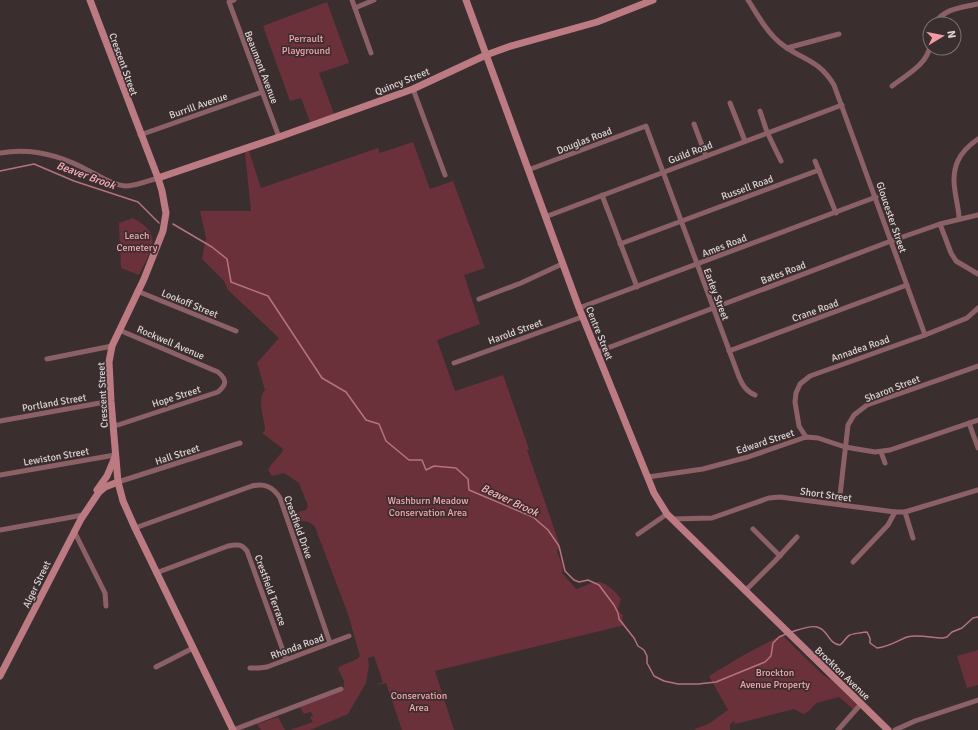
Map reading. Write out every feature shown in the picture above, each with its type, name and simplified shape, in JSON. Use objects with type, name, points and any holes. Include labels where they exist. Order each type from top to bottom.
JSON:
[{"type":"main road","name":"Crescent Street","points":[[90,0],[140,135],[158,178],[166,213],[166,220],[157,249],[112,346],[109,362],[118,482],[135,528],[233,730]]},
{"type":"main road","name":"Centre Street","points":[[466,0],[582,317],[654,493],[670,517],[787,632]]},
{"type":"main road","name":"Quincy Street","points":[[158,178],[279,137],[413,88],[486,55],[508,47],[597,22],[653,0]]},
{"type":"main road","points":[[92,502],[94,494],[109,473],[116,455]]},
{"type":"main road","name":"Alger Street","points":[[0,676],[74,531],[98,492],[105,487],[118,482]]},
{"type":"main road","name":"Brockton Avenue","points":[[787,632],[888,730]]},
{"type":"street","name":"Beaumont Avenue","points":[[234,0],[229,2],[279,137]]},
{"type":"street","points":[[352,0],[371,53]]},
{"type":"street","points":[[355,8],[374,0]]},
{"type":"street","name":"Gloucester Street","points":[[748,0],[771,34],[788,48],[812,61],[822,69],[831,80],[842,105],[925,334]]},
{"type":"street","points":[[940,16],[948,11],[978,4]]},
{"type":"street","points":[[788,48],[839,34]]},
{"type":"street","points":[[892,86],[922,64],[928,56]]},
{"type":"street","points":[[413,88],[446,175]]},
{"type":"street","name":"Burrill Avenue","points":[[140,135],[262,92]]},
{"type":"street","points":[[730,103],[745,141]]},
{"type":"street","name":"Guild Road","points":[[545,217],[767,132],[842,105]]},
{"type":"street","points":[[760,111],[767,132],[781,161]]},
{"type":"street","points":[[694,124],[706,156]]},
{"type":"street","name":"Douglas Road","points":[[528,170],[646,126]]},
{"type":"street","name":"Earley Street","points":[[646,126],[738,377],[744,388],[755,395]]},
{"type":"street","points":[[960,219],[954,180],[955,170],[958,158],[978,139]]},
{"type":"street","points":[[0,154],[30,152],[51,155],[77,164],[111,183],[120,186],[135,185],[158,178]]},
{"type":"street","points":[[815,160],[836,212]]},
{"type":"street","name":"Russell Road","points":[[620,244],[681,220],[819,170]]},
{"type":"street","points":[[602,195],[637,287]]},
{"type":"street","name":"Ames Road","points":[[579,308],[876,198]]},
{"type":"street","name":"Bates Road","points":[[597,352],[940,224],[978,215]]},
{"type":"street","points":[[940,224],[951,253],[956,260],[978,274]]},
{"type":"street","points":[[479,299],[521,283],[562,264]]},
{"type":"street","name":"Crane Road","points":[[729,351],[907,285]]},
{"type":"street","name":"Lookoff Street","points":[[137,292],[236,331]]},
{"type":"street","name":"Annadea Road","points":[[806,437],[799,426],[795,402],[796,393],[800,384],[810,376],[967,318],[978,308]]},
{"type":"street","name":"Harold Street","points":[[454,363],[582,317]]},
{"type":"street","name":"Rockwell Avenue","points":[[119,330],[215,370]]},
{"type":"street","points":[[47,359],[112,346]]},
{"type":"street","name":"Sharon Street","points":[[839,504],[848,425],[859,410],[868,405],[978,366]]},
{"type":"street","name":"Hope Street","points":[[113,425],[118,425],[218,392],[224,387],[225,383],[224,377],[215,370]]},
{"type":"street","name":"Portland Street","points":[[0,421],[111,401]]},
{"type":"street","name":"Edward Street","points":[[648,477],[703,469],[748,457],[806,437],[818,438],[845,447],[881,452],[898,448],[978,420]]},
{"type":"street","points":[[969,423],[978,448]]},
{"type":"street","name":"Hall Street","points":[[118,482],[240,443]]},
{"type":"street","points":[[881,452],[885,463]]},
{"type":"street","name":"Lewiston Street","points":[[0,476],[116,455]]},
{"type":"street","name":"Crestfield Drive","points":[[135,528],[252,486],[259,484],[269,486],[280,498],[330,643]]},
{"type":"street","name":"Short Street","points":[[670,517],[712,518],[775,497],[786,497],[895,512],[905,512],[978,490]]},
{"type":"street","points":[[853,562],[888,525],[895,512]]},
{"type":"street","points":[[905,512],[913,538]]},
{"type":"street","points":[[0,530],[84,515]]},
{"type":"street","points":[[638,534],[670,517]]},
{"type":"street","points":[[752,529],[780,556]]},
{"type":"street","points":[[74,531],[105,593],[106,606]]},
{"type":"street","points":[[745,591],[797,537]]},
{"type":"street","name":"Crestfield Terrace","points":[[156,573],[228,546],[237,544],[244,548],[247,551],[286,659]]},
{"type":"street","name":"Rhonda Road","points":[[250,668],[263,668],[349,636]]},
{"type":"street","points":[[156,667],[193,648]]},
{"type":"street","points":[[233,730],[341,689]]},
{"type":"street","points":[[895,730],[914,721],[978,700]]},
{"type":"street","points":[[838,730],[861,704]]},
{"type":"green space","name":"Perrault Playground","points":[[327,2],[349,63],[319,73],[334,114],[310,122],[301,98],[290,101],[263,26]]},
{"type":"green space","name":"Washburn Meadow Conservation Area","points":[[413,142],[430,189],[453,181],[485,268],[464,275],[480,324],[437,340],[455,391],[503,375],[529,449],[527,450],[559,543],[557,552],[563,567],[562,573],[576,589],[598,582],[611,588],[621,599],[618,609],[623,615],[622,620],[625,625],[435,671],[454,730],[402,730],[386,683],[375,685],[383,682],[374,656],[368,658],[369,665],[366,683],[348,714],[310,730],[290,730],[313,722],[310,717],[313,716],[312,713],[310,712],[304,714],[300,707],[320,698],[343,691],[344,681],[338,669],[339,667],[357,659],[360,656],[348,614],[315,527],[310,523],[302,521],[293,523],[290,514],[306,510],[308,506],[299,483],[284,473],[272,476],[268,470],[283,451],[282,448],[262,433],[265,431],[265,426],[261,399],[265,390],[257,363],[279,338],[228,290],[224,281],[202,259],[206,238],[200,211],[251,211],[245,152],[249,151],[261,188],[378,148],[380,153]]},
{"type":"green space","name":"Leach Cemetery","points":[[133,218],[149,231],[152,237],[151,250],[139,275],[121,268],[119,223]]},
{"type":"green space","name":"Brockton Avenue Property","points":[[782,635],[823,675],[831,680],[857,705],[853,709],[839,697],[816,703],[809,711],[803,714],[794,709],[735,724],[734,721],[730,724],[730,730],[693,730],[710,723],[728,710],[709,676],[742,656]]},
{"type":"green space","points":[[978,650],[978,685],[967,688],[957,656]]},
{"type":"green space","points":[[278,717],[285,730],[261,730],[257,724]]},
{"type":"waterway","name":"Beaver Brook","points":[[0,171],[34,164],[74,181],[138,202],[159,223]]},
{"type":"waterway","name":"Beaver Brook","points":[[173,224],[212,247],[227,259],[231,282],[268,296],[322,378],[346,392],[366,420],[379,424],[386,441],[409,460],[422,460],[426,470],[434,466],[456,468],[468,479],[469,490],[533,517],[548,530],[559,546],[565,571],[574,580],[579,582],[588,580],[599,585],[614,605],[619,619],[634,638],[638,646],[644,650],[647,656],[647,663],[654,676],[664,681],[678,684],[716,682],[765,662],[771,656],[773,643],[779,637],[786,634]]},
{"type":"waterway","name":"Beaver Brook","points":[[791,632],[808,627],[821,628],[833,642],[840,645],[850,635],[867,632],[870,638],[870,643],[877,648],[911,636],[947,637],[952,632],[962,628],[973,618],[978,617]]},
{"type":"park label","name":"Conservation Area","points":[[419,700]]}]
